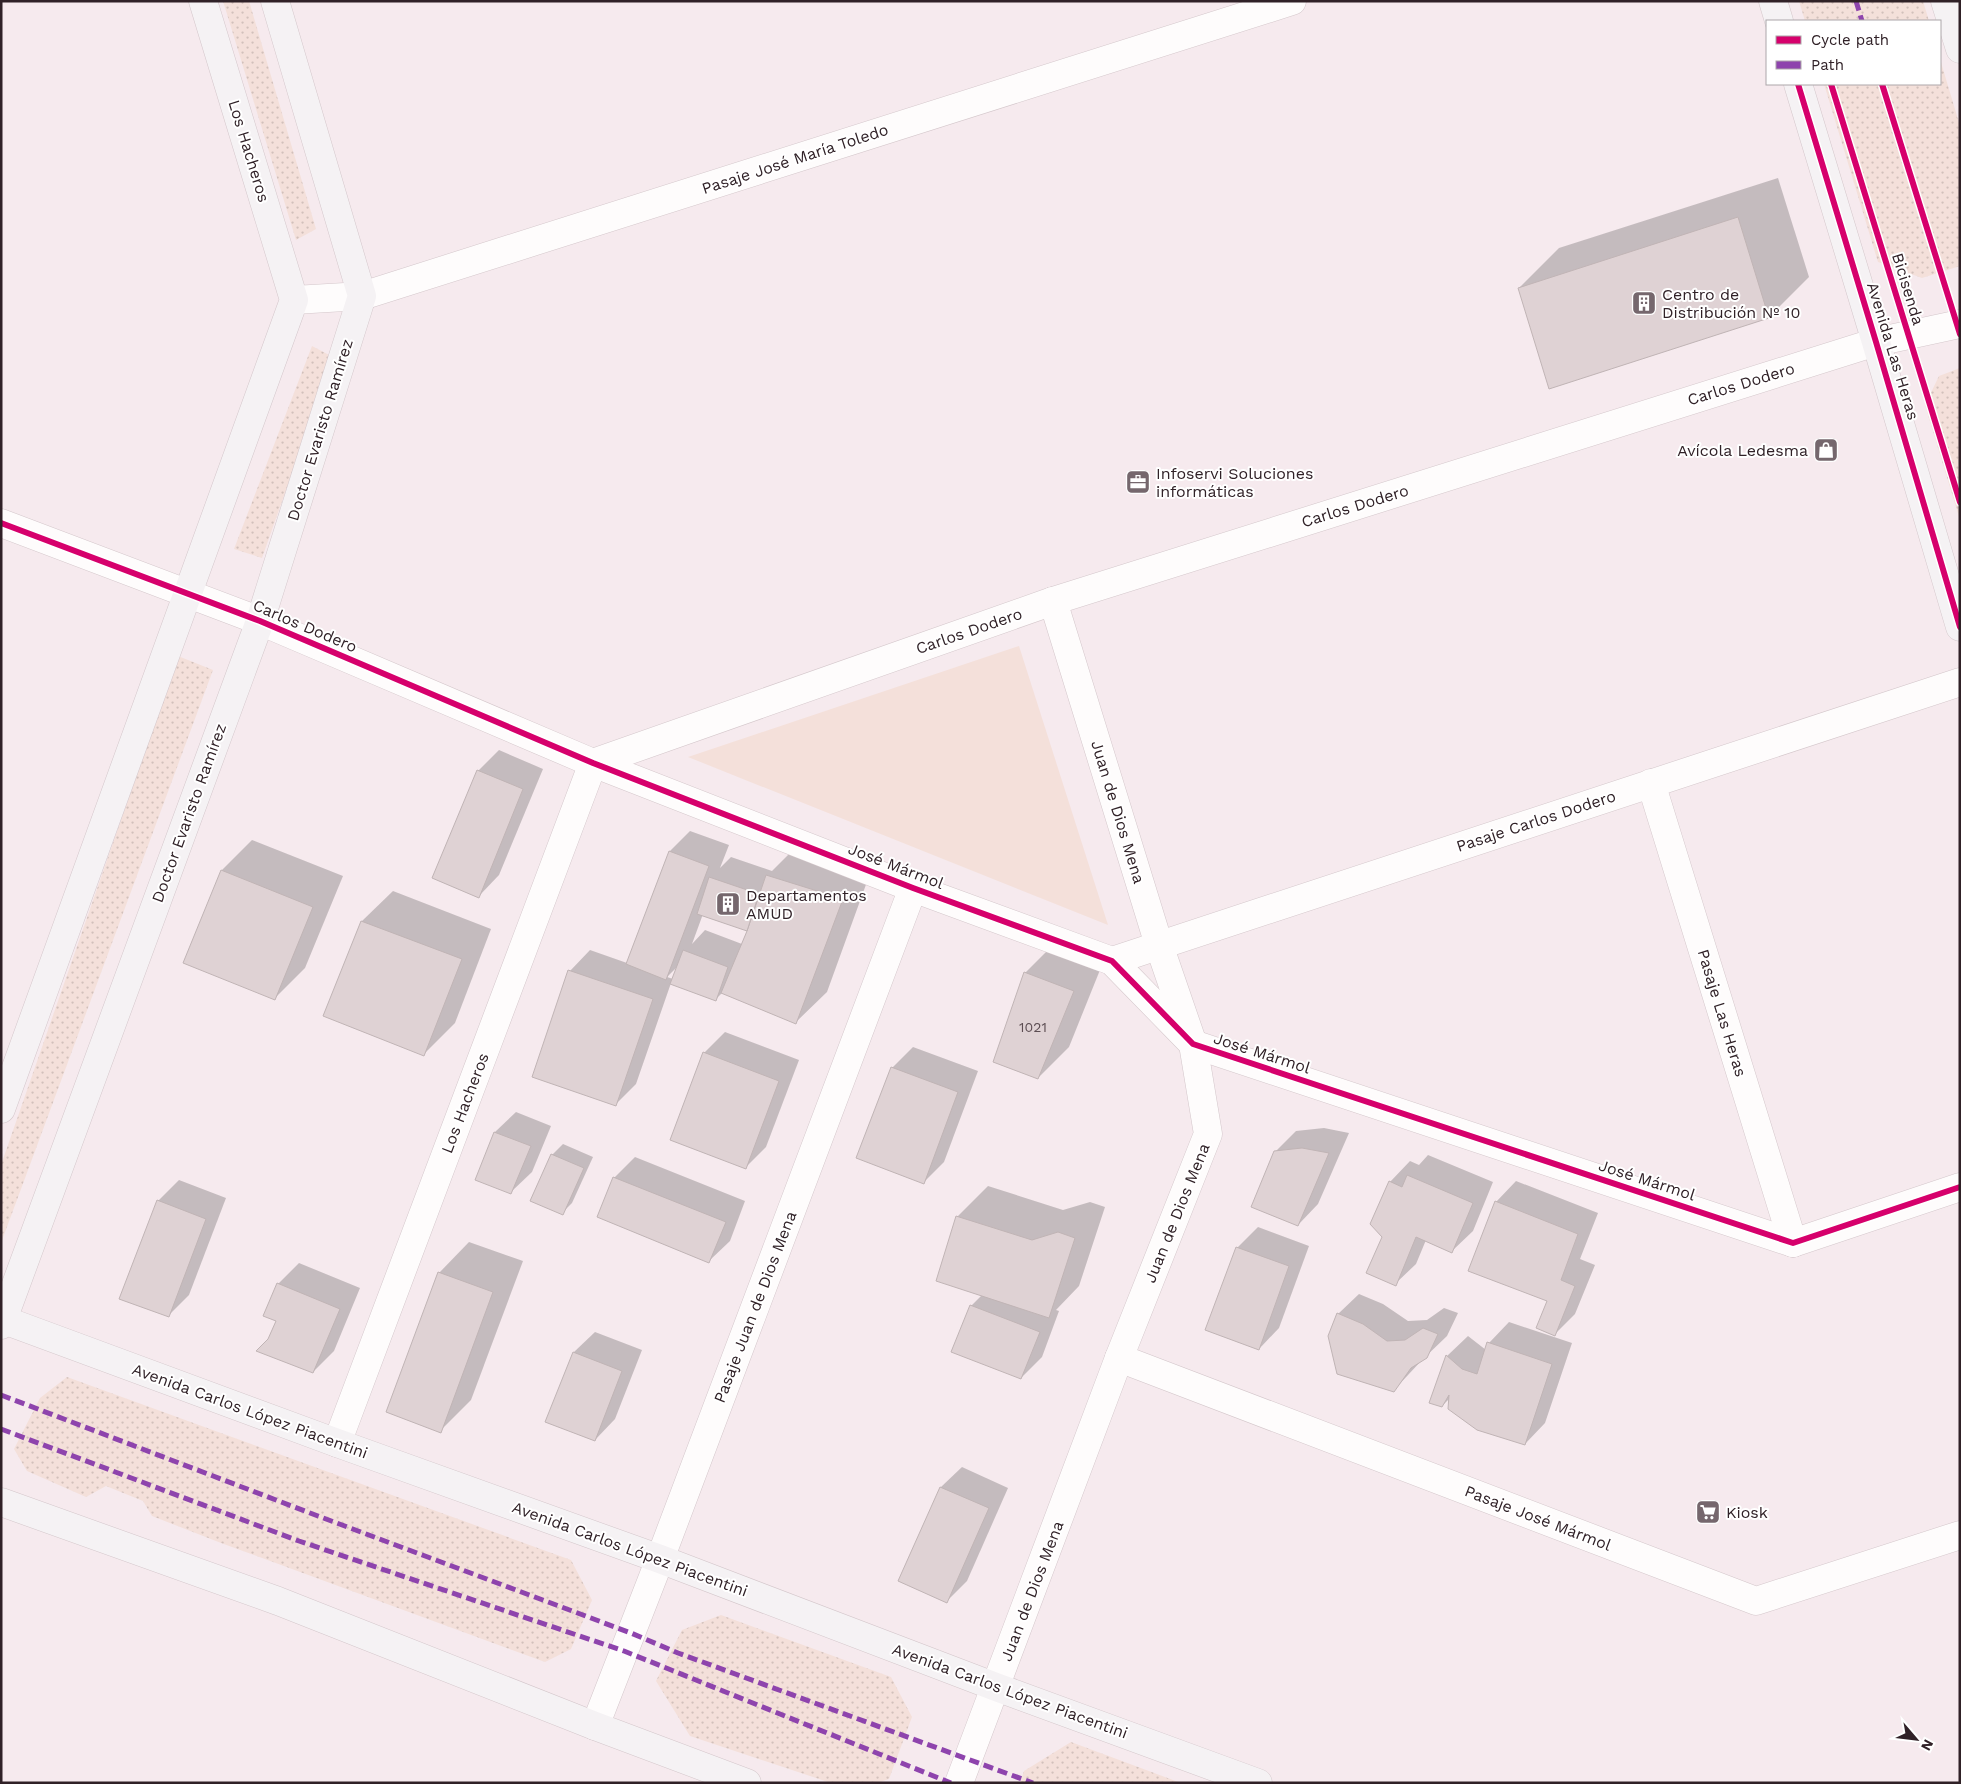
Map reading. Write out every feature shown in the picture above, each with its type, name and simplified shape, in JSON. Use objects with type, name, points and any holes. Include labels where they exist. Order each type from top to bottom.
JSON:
[{"type":"main road","name":"Los Hacheros","points":[[204,1],[294,300]]},
{"type":"main road","points":[[275,1],[362,296]]},
{"type":"main road","points":[[1773,1],[1779,20]]},
{"type":"main road","points":[[1945,1],[1960,49]]},
{"type":"main road","name":"Avenida Las Heras","points":[[1798,85],[1960,627]]},
{"type":"main road","name":"Doctor Evaristo Ramírez","points":[[2,1321],[260,621],[362,296]]},
{"type":"main road","points":[[1,1109],[294,300]]},
{"type":"main road","name":"Avenida Carlos López Piacentini","points":[[2,1321],[660,1559],[996,1687],[1258,1783]]},
{"type":"main road","points":[[1,1502],[278,1601],[594,1726],[747,1783]]},
{"type":"street","name":"Pasaje José María Toledo","points":[[294,300],[362,296],[1292,1]]},
{"type":"street","name":"Carlos Dodero","points":[[1,523],[260,621],[593,763],[1052,601],[1876,342],[1960,324]]},
{"type":"street","name":"Juan de Dios Mena","points":[[959,1783],[1119,1358],[1208,1134],[1192,1044],[1159,945],[1052,601]]},
{"type":"street","name":"Pasaje Carlos Dodero","points":[[1112,960],[1960,682]]},
{"type":"street","name":"José Mármol","points":[[593,763],[913,888],[1112,960],[1192,1044],[1793,1243]]},
{"type":"street","name":"Los Hacheros","points":[[337,1443],[593,763]]},
{"type":"street","name":"Pasaje Las Heras","points":[[1651,783],[1793,1243]]},
{"type":"street","name":"Pasaje Juan de Dios Mena","points":[[594,1726],[660,1559],[913,888]]},
{"type":"street","points":[[1793,1243],[1960,1187]]},
{"type":"street","name":"Pasaje José Mármol","points":[[1119,1358],[1756,1601],[1960,1535]]},
{"type":"shaded area","points":[[223,1],[249,1],[316,229],[296,240]]},
{"type":"shaded area","points":[[1799,1],[1923,1],[1929,20],[1805,20]]},
{"type":"shaded area","points":[[1941,62],[1960,126],[1960,266],[1922,278],[1878,262],[1824,85],[1941,85]]},
{"type":"shaded area","points":[[312,346],[333,357],[262,558],[234,549]]},
{"type":"shaded area","points":[[1960,368],[1960,520],[1925,405],[1939,376]]},
{"type":"shaded area","points":[[1019,646],[1108,925],[688,757]]},
{"type":"shaded area","points":[[178,656],[213,670],[1,1243],[1,1165]]},
{"type":"shaded area","points":[[67,1377],[571,1560],[592,1600],[571,1649],[545,1662],[152,1516],[143,1501],[106,1486],[86,1497],[27,1471],[14,1449],[40,1398]]},
{"type":"shaded area","points":[[721,1615],[891,1677],[912,1717],[889,1779],[877,1783],[831,1783],[690,1736],[656,1681],[682,1630]]},
{"type":"shaded area","points":[[1071,1742],[1181,1783],[1020,1783],[1024,1771]]},
{"type":"building","name":"Centro de Distribución Nº 10","points":[[1738,217],[1769,318],[1549,389],[1518,288]]},
{"type":"building","points":[[477,770],[523,789],[479,898],[432,878]]},
{"type":"building","points":[[669,851],[709,866],[666,980],[626,964]]},
{"type":"building","points":[[221,870],[313,907],[275,1000],[183,963]]},
{"type":"building","points":[[766,875],[843,899],[796,1024],[721,993],[747,931]]},
{"type":"building","name":"Departamentos AMUD","points":[[709,877],[759,894],[747,931],[697,914]]},
{"type":"building","points":[[361,921],[462,959],[424,1056],[323,1016]]},
{"type":"building","points":[[683,950],[728,967],[716,1001],[670,984]]},
{"type":"building","points":[[568,970],[653,999],[616,1106],[532,1077]]},
{"type":"building","points":[[1024,972],[1074,991],[1038,1079],[993,1062]]},
{"type":"building","points":[[703,1052],[779,1081],[746,1169],[670,1140]]},
{"type":"building","points":[[891,1067],[958,1092],[924,1184],[856,1158]]},
{"type":"building","points":[[494,1132],[531,1146],[511,1194],[475,1180]]},
{"type":"building","points":[[1302,1148],[1329,1153],[1298,1226],[1251,1207],[1274,1151]]},
{"type":"building","points":[[551,1154],[584,1168],[563,1215],[530,1201]]},
{"type":"building","points":[[1407,1175],[1473,1203],[1452,1253],[1416,1237],[1396,1286],[1366,1273],[1382,1237],[1370,1224],[1389,1181],[1402,1187]]},
{"type":"building","points":[[613,1177],[726,1222],[709,1263],[597,1217]]},
{"type":"building","points":[[157,1200],[206,1219],[169,1317],[119,1299]]},
{"type":"building","points":[[1495,1201],[1578,1234],[1561,1280],[1575,1286],[1555,1336],[1536,1328],[1547,1301],[1468,1271]]},
{"type":"building","points":[[956,1216],[1032,1240],[1058,1232],[1075,1238],[1049,1318],[936,1281]]},
{"type":"building","points":[[1236,1247],[1289,1266],[1259,1350],[1205,1330]]},
{"type":"building","points":[[438,1272],[493,1292],[441,1433],[386,1412]]},
{"type":"building","points":[[277,1283],[340,1309],[313,1373],[256,1351],[268,1339],[276,1321],[263,1316]]},
{"type":"building","points":[[970,1305],[1040,1332],[1021,1379],[951,1352]]},
{"type":"building","points":[[1337,1313],[1363,1324],[1387,1341],[1405,1340],[1423,1328],[1438,1334],[1427,1358],[1411,1368],[1394,1392],[1337,1374],[1328,1336]]},
{"type":"building","points":[[1487,1342],[1552,1364],[1525,1445],[1477,1430],[1448,1409],[1449,1395],[1442,1407],[1429,1403],[1446,1355],[1462,1369],[1477,1374]]},
{"type":"building","points":[[573,1352],[622,1371],[595,1441],[545,1422]]},
{"type":"building","points":[[940,1487],[989,1508],[947,1603],[898,1581]]},
{"type":"marked path","points":[[1856,1],[1862,20]]},
{"type":"marked path","points":[[1,1395],[631,1633],[678,1653],[1033,1783]]},
{"type":"marked path","points":[[1,1429],[299,1541],[624,1651],[951,1783]]},
{"type":"cycle path","points":[[1798,85],[1960,627]]},
{"type":"cycle path","name":"Bicisenda","points":[[1831,85],[1960,502]]},
{"type":"cycle path","points":[[1882,85],[1960,334]]},
{"type":"cycle path","points":[[1,523],[260,621],[593,763],[913,888],[1112,961],[1193,1044],[1793,1243],[1960,1187]]},
{"type":"place","name":"Centro de Distribución Nº 10","points":[[1644,303]]},
{"type":"place","name":"Avícola Ledesma","points":[[1826,450]]},
{"type":"place","name":"Infoservi Soluciones informáticas","points":[[1138,482]]},
{"type":"place","name":"Departamentos AMUD","points":[[728,904]]},
{"type":"place","name":"Kiosk","points":[[1708,1512]]}]
